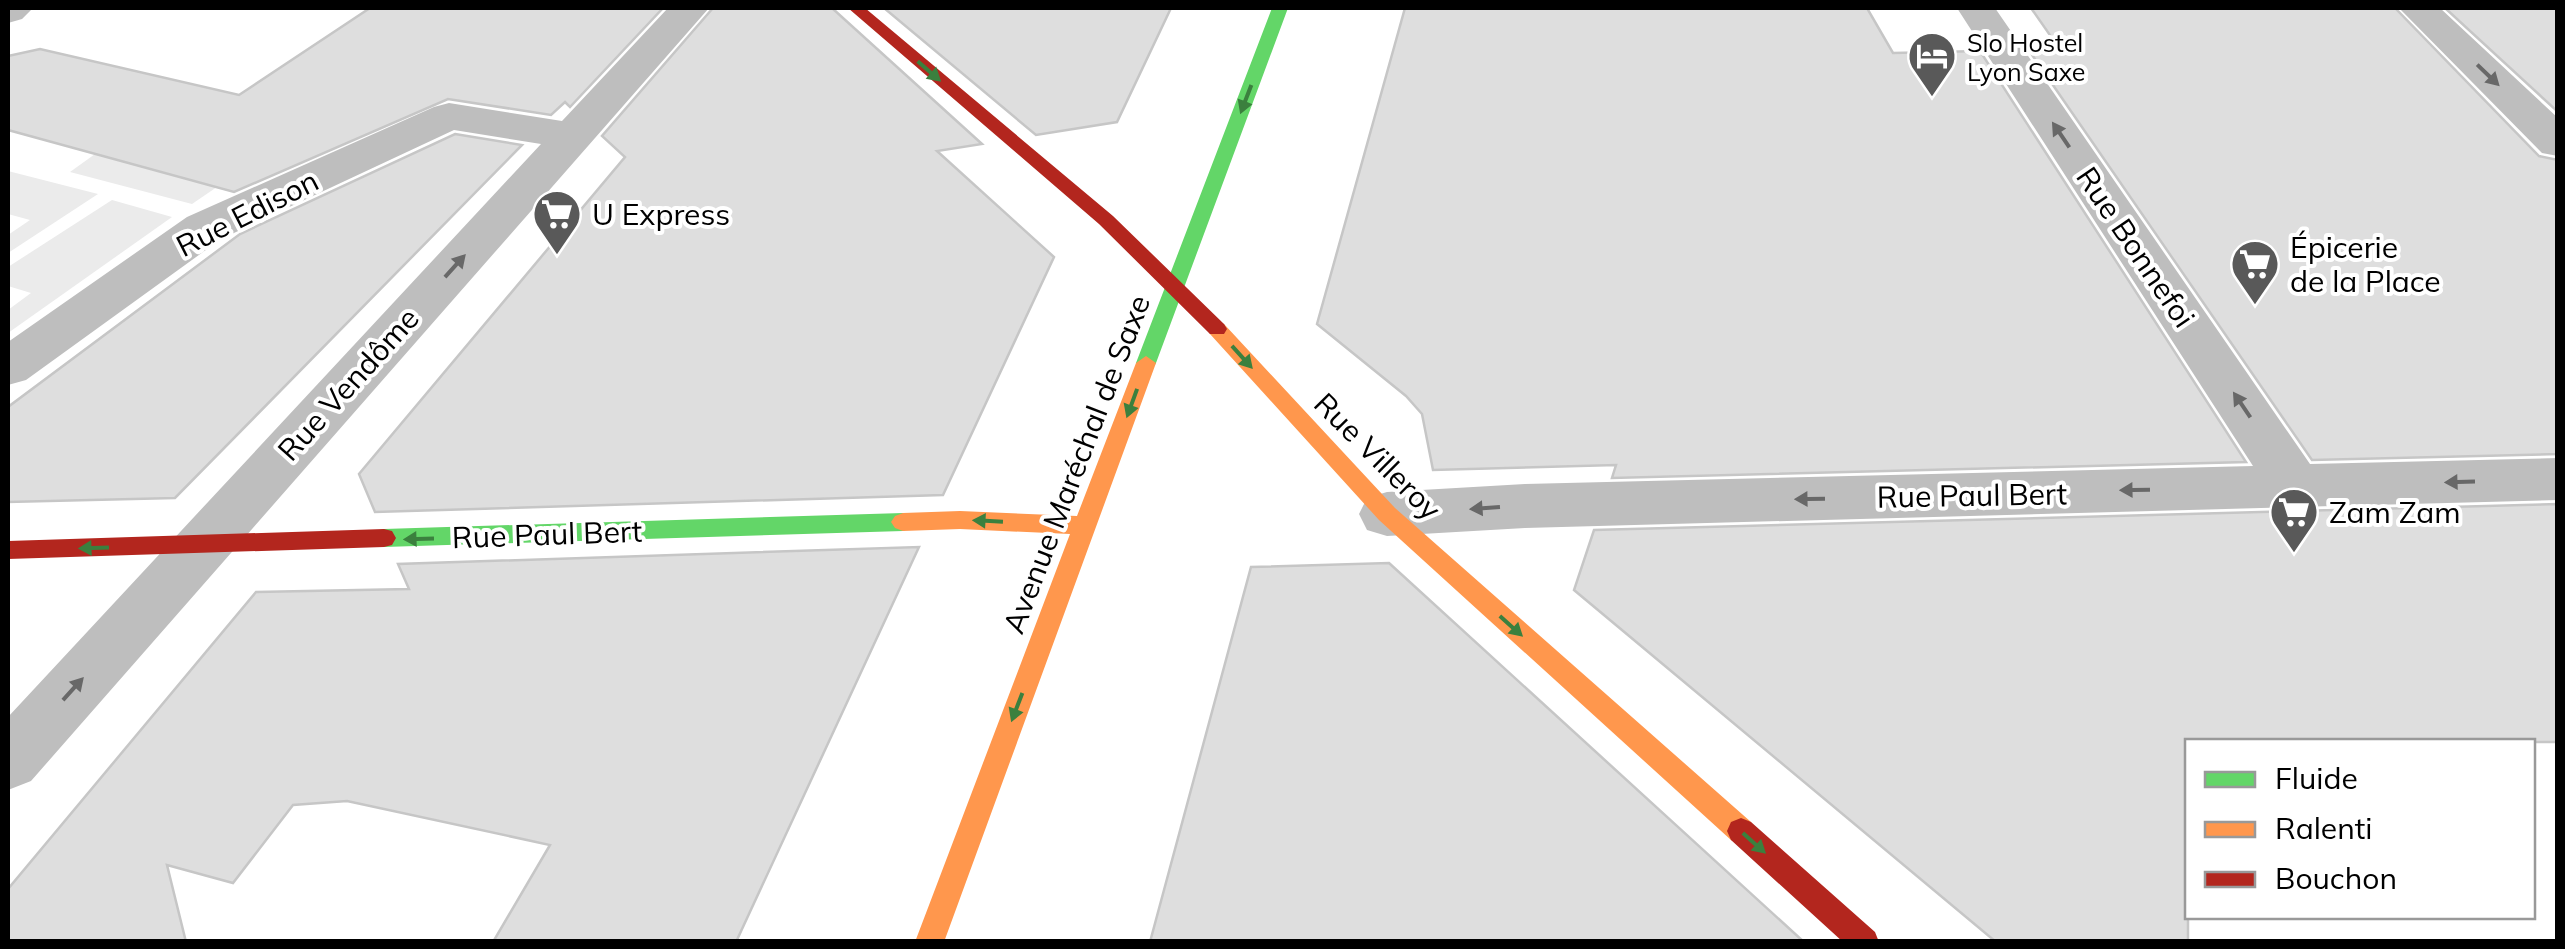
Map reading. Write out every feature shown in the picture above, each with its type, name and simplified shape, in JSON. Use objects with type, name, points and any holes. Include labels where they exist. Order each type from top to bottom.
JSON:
[{"type":"street","name":"Rue Vendôme","points":[[8,761],[688,8]]},
{"type":"street","name":"Rue Villeroy","points":[[856,8],[1106,220],[1176,285],[1387,514],[1445,562],[1477,596],[1864,942]]},
{"type":"street","name":"Avenue Maréchal de Saxe","points":[[929,942],[1280,8]]},
{"type":"street","name":"Rue Bonnefoi","points":[[1976,8],[2296,486]]},
{"type":"street","points":[[2418,8],[2558,144]]},
{"type":"street","name":"Rue Edison","points":[[8,366],[204,228],[449,116],[573,136]]},
{"type":"street","name":"Rue Paul Bert","points":[[1387,514],[1525,506],[2558,479]]},
{"type":"street","name":"Rue Paul Bert","points":[[8,550],[960,520],[1086,526]]},
{"type":"shaded area","points":[[109,144],[233,176],[192,204],[70,172]]},
{"type":"shaded area","points":[[8,171],[98,194],[8,253],[8,235],[30,220],[8,214]]},
{"type":"shaded area","points":[[112,200],[172,217],[8,333],[8,310],[31,293],[8,286],[8,267]]},
{"type":"building","points":[[370,8],[663,8],[570,107],[565,102],[551,115],[448,99],[234,192],[8,130],[8,56],[40,49],[239,95]]},
{"type":"building","points":[[713,8],[832,8],[982,144],[937,151],[1054,257],[943,495],[375,512],[359,474],[625,157],[602,136]]},
{"type":"building","points":[[884,8],[1171,8],[1117,122],[1036,135]]},
{"type":"building","points":[[1405,8],[1867,8],[1893,53],[1980,51],[2246,462],[1612,478],[1616,465],[1433,470],[1422,414],[1406,396],[1317,324]]},
{"type":"building","points":[[2031,8],[2395,8],[2539,156],[2558,160],[2558,454],[2312,460],[2028,49],[2059,48]]},
{"type":"building","points":[[2445,8],[2558,8],[2558,112]]},
{"type":"building","points":[[455,134],[522,145],[175,498],[8,502],[8,407],[240,234]]},
{"type":"building","points":[[2558,504],[2558,742],[2185,739],[2188,942],[1996,942],[1574,590],[1594,530]]},
{"type":"building","points":[[919,547],[736,942],[493,942],[550,845],[347,801],[293,805],[233,883],[167,865],[186,942],[8,942],[8,889],[256,592],[409,589],[398,564]]},
{"type":"building","points":[[1389,563],[1804,942],[1150,942],[1251,567]]},
{"type":"traffic: fast","points":[[1146,363],[1280,8]]},
{"type":"traffic: fast","points":[[384,538],[903,522]]},
{"type":"traffic: slow","points":[[1217,329],[1387,514],[1741,831]]},
{"type":"traffic: slow","points":[[929,942],[1146,363]]},
{"type":"traffic: slow","points":[[903,522],[960,520],[1086,526]]},
{"type":"traffic: jam","points":[[856,8],[1106,220],[1217,329]]},
{"type":"traffic: jam","points":[[8,550],[384,538]]},
{"type":"traffic: jam","points":[[1741,831],[1865,942]]},
{"type":"place","name":"Slo Hostel Lyon Saxe","points":[[1932,98]]},
{"type":"place","name":"U Express","points":[[557,256]]},
{"type":"place","name":"Épicerie de la Place","points":[[2255,306]]},
{"type":"place","name":"Zam Zam","points":[[2294,554]]}]
